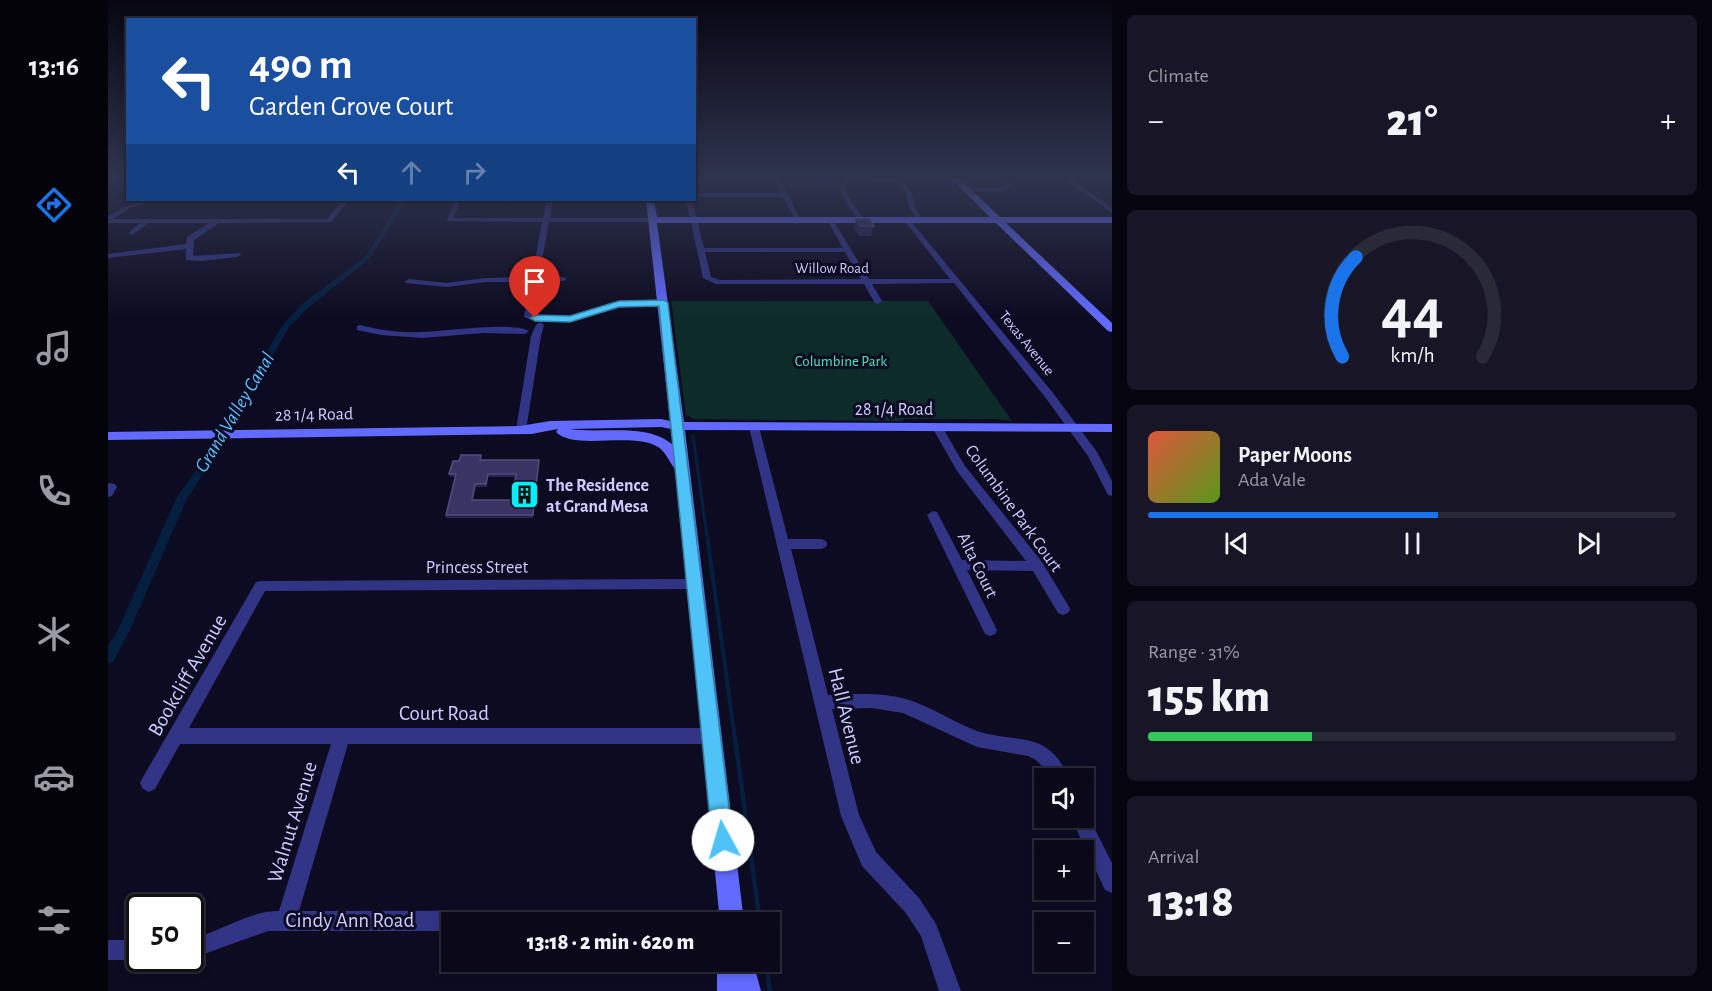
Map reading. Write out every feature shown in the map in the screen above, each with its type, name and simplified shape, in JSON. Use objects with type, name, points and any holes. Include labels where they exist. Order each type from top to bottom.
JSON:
[{"type":"street","points":[[132,233],[143,224]]},
{"type":"street","points":[[212,224],[192,236],[189,258],[237,255]]},
{"type":"street","points":[[282,229],[286,224]]},
{"type":"street","points":[[521,429],[536,336],[535,279],[545,224]]},
{"type":"street","points":[[653,224],[664,303],[731,912]]},
{"type":"street","points":[[694,224],[700,250],[847,249]]},
{"type":"street","points":[[832,224],[878,301]]},
{"type":"street","name":"Texas Avenue","points":[[910,224],[1074,428],[1093,455],[1112,492]]},
{"type":"street","points":[[1002,224],[1112,329]]},
{"type":"street","points":[[108,256],[189,246]]},
{"type":"street","name":"Willow Road","points":[[700,250],[707,278],[719,282],[957,281]]},
{"type":"street","points":[[122,267],[126,254]]},
{"type":"street","points":[[409,281],[447,285],[485,280],[563,279]]},
{"type":"street","points":[[525,331],[515,327],[515,323],[570,319],[619,304],[664,303]]},
{"type":"street","points":[[360,328],[393,336],[447,335],[479,330],[525,331],[536,329],[535,320]]},
{"type":"street","name":"28 1/4 Road","points":[[521,429],[550,425],[640,423],[754,427],[1112,428]]},
{"type":"street","name":"28 1/4 Road","points":[[108,436],[521,429],[662,430],[676,426]]},
{"type":"street","name":"Hall Avenue","points":[[754,427],[850,816],[859,841],[869,859],[912,905],[929,931],[950,991]]},
{"type":"street","name":"Columbine Park Court","points":[[937,427],[961,468],[1036,566],[1063,609]]},
{"type":"street","points":[[555,431],[587,436],[641,435],[651,438],[669,448],[681,472]]},
{"type":"street","name":"Alta Court","points":[[933,515],[990,630]]},
{"type":"street","points":[[783,544],[821,544]]},
{"type":"street","points":[[957,565],[1036,566]]},
{"type":"street","name":"Princess Street","points":[[261,586],[694,584]]},
{"type":"street","name":"Bookcliff Avenue","points":[[148,783],[261,586]]},
{"type":"street","points":[[822,702],[872,701],[905,706],[977,739],[1029,748],[1042,754],[1054,768]]},
{"type":"street","name":"Court Road","points":[[177,736],[711,735]]},
{"type":"street","name":"Walnut Avenue","points":[[286,921],[342,736]]},
{"type":"street","points":[[1085,828],[1112,884]]},
{"type":"street","name":"Cindy Ann Road","points":[[204,946],[253,924],[286,921],[441,921]]},
{"type":"street","points":[[108,950],[126,950]]},
{"type":"green space","name":"Columbine Park","points":[[671,301],[928,301],[1012,421],[995,419],[905,419],[901,421],[694,419],[686,415]]},
{"type":"building","points":[[860,224],[874,226],[861,226]]},
{"type":"building","name":"The Residence at Grand Mesa","points":[[461,455],[481,455],[480,460],[539,460],[533,515],[446,515],[456,474],[449,474],[453,461],[459,461]],"holes":[[[488,474],[516,474],[512,500],[472,500],[475,484],[486,484]]]},
{"type":"waterway","name":"Grand Valley Canal","points":[[108,658],[124,630],[181,499],[216,447],[286,326],[305,306],[367,258],[389,224]]},
{"type":"waterway","points":[[693,436],[708,543]]},
{"type":"waterway","points":[[708,542],[735,739]]},
{"type":"waterway","points":[[735,738],[759,912]]},
{"type":"waterway","points":[[767,972],[770,991]]},
{"type":"place","name":"The Residence at Grand Mesa","points":[[525,495]]},
{"type":"route","points":[[535,318],[570,319],[586,316],[619,304],[664,303],[723,840]]}]
